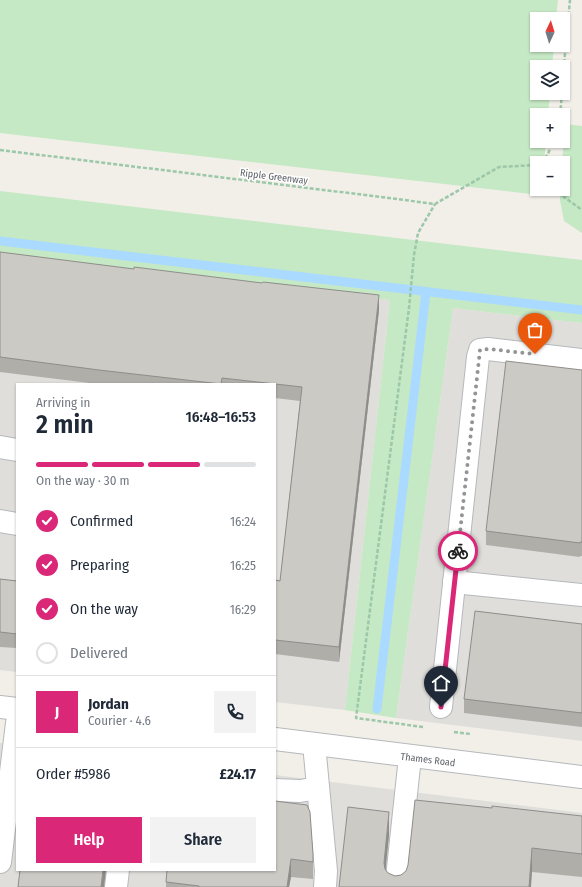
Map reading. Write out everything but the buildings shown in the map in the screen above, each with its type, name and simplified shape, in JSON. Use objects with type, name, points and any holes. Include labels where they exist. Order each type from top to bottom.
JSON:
[{"type":"street","points":[[441,707],[480,350],[488,349],[582,360]]},
{"type":"street","points":[[0,447],[16,450]]},
{"type":"street","points":[[0,521],[16,524]]},
{"type":"street","points":[[454,582],[582,595]]},
{"type":"street","points":[[0,707],[16,709]]},
{"type":"street","points":[[0,862],[16,732]]},
{"type":"street","name":"Thames Road","points":[[276,739],[410,757],[582,777]]},
{"type":"street","points":[[314,744],[326,871],[325,887]]},
{"type":"street","points":[[396,887],[410,757]]},
{"type":"street","points":[[276,790],[300,791],[318,788]]},
{"type":"street","points":[[116,887],[118,871]]},
{"type":"path","points":[[564,60],[570,0]]},
{"type":"path","name":"Ripple Greenway","points":[[0,150],[434,204]]},
{"type":"path","points":[[366,720],[356,718],[418,233],[434,204],[499,167],[530,165]]},
{"type":"path","points":[[563,196],[582,210]]},
{"type":"shaded area","points":[[0,255],[390,300],[345,710],[276,702],[276,383],[16,383],[16,672],[0,670]]},
{"type":"shaded area","points":[[453,308],[582,323],[582,741],[396,718]]},
{"type":"shaded area","points":[[0,743],[16,745],[16,871],[276,871],[276,775],[582,813],[582,887],[0,887]]},
{"type":"green space","points":[[0,0],[558,0],[557,12],[530,12],[530,52],[553,52],[553,60],[530,60],[530,100],[549,100],[549,108],[530,108],[530,148],[545,148],[545,156],[530,156],[530,194],[0,133]]},
{"type":"green space","points":[[570,125],[582,126],[582,233],[564,221],[560,196],[570,196],[570,156],[563,156],[563,148],[570,148]]},
{"type":"green space","points":[[0,191],[582,260],[582,323],[453,308],[396,718],[345,710],[390,300],[0,255]]},
{"type":"waterway","points":[[0,241],[582,310]]},
{"type":"waterway","points":[[377,709],[426,292]]},
{"type":"way so far","points":[[458,551],[478,357],[480,350],[488,349],[535,354]]},
{"type":"route","points":[[441,707],[458,551]]}]
